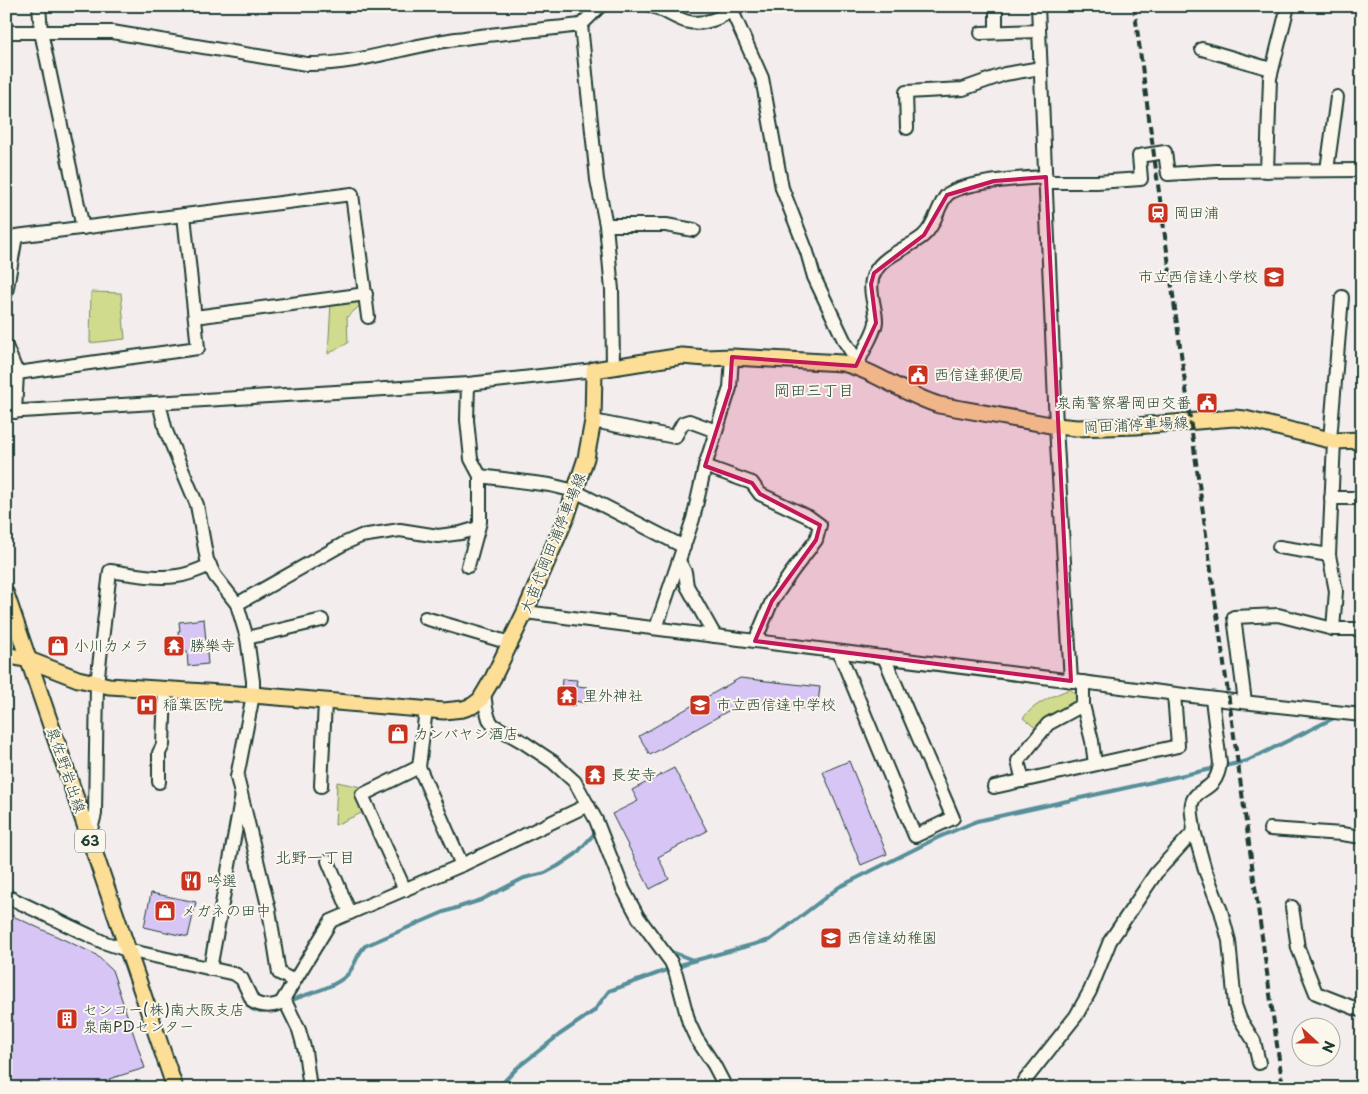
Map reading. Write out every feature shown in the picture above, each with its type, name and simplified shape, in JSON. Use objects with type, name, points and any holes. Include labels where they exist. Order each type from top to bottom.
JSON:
[{"type":"main road","points":[[594,370],[682,356],[808,360],[858,364],[922,400],[939,405],[1056,426]]},
{"type":"main road","name":"大苗代岡田浦停車場線","points":[[6,655],[28,660],[78,680],[109,686],[253,694],[444,711],[472,706],[480,700],[510,643],[567,514],[586,458],[593,421],[594,370]]},
{"type":"main road","name":"岡田浦停車場線","points":[[1056,426],[1077,428],[1136,426],[1245,419],[1332,441],[1362,440]]},
{"type":"main road","name":"泉佐野岩出線","points":[[6,594],[175,1088]]},
{"type":"street","points":[[38,6],[41,32],[83,228]]},
{"type":"street","points":[[6,32],[112,32],[306,64],[330,64],[368,58],[455,39],[581,25],[600,6]]},
{"type":"street","points":[[652,6],[685,21],[696,23],[710,21],[735,8],[762,78],[782,188],[807,252],[814,276],[845,342],[858,364]]},
{"type":"street","points":[[996,6],[996,32]]},
{"type":"street","points":[[1038,6],[1056,426],[1077,682],[1092,741],[1095,764]]},
{"type":"street","points":[[1267,171],[1271,69],[1288,6]]},
{"type":"street","points":[[581,25],[597,180],[606,225],[612,290],[613,366]]},
{"type":"street","points":[[981,33],[1039,31]]},
{"type":"street","points":[[1202,49],[1271,69]]},
{"type":"street","points":[[907,128],[906,92],[963,89],[1005,74],[1041,68]]},
{"type":"street","points":[[1328,170],[1337,97]]},
{"type":"street","points":[[858,364],[876,323],[871,284],[874,273],[882,264],[924,235],[930,228],[947,195],[958,190],[994,180],[1046,179],[1098,182],[1141,179],[1139,156],[1165,152],[1168,174],[1217,171],[1362,170]]},
{"type":"street","points":[[6,293],[16,236],[352,194],[368,317]]},
{"type":"street","points":[[17,373],[198,348],[184,215]]},
{"type":"street","points":[[606,225],[666,225],[694,230]]},
{"type":"street","points":[[195,317],[366,294]]},
{"type":"street","points":[[1333,629],[1336,591],[1329,555],[1332,441],[1342,297]]},
{"type":"street","points":[[6,346],[17,373],[11,412],[468,384],[594,370]]},
{"type":"street","points":[[656,628],[693,519],[705,466],[730,388],[732,358]]},
{"type":"street","points":[[468,384],[467,420],[471,458],[480,476],[480,522],[468,566]]},
{"type":"street","points":[[159,403],[166,431],[197,505],[207,560],[215,576],[237,604],[247,638],[253,694],[237,777],[269,910],[279,973],[294,982]]},
{"type":"street","points":[[593,421],[675,436],[683,422],[689,421],[716,432]]},
{"type":"street","points":[[705,466],[752,483],[760,494],[809,517],[820,525],[816,540],[772,601],[755,641]]},
{"type":"street","points":[[480,476],[550,485],[575,491],[604,504],[652,532],[684,547]]},
{"type":"street","points":[[1332,498],[1362,498]]},
{"type":"street","points":[[237,604],[361,536],[400,530],[438,536],[478,528]]},
{"type":"street","points":[[1279,547],[1329,555]]},
{"type":"street","points":[[679,561],[687,586],[715,636]]},
{"type":"street","points":[[89,837],[95,814],[97,684],[110,571],[156,576],[176,576],[192,573],[210,566]]},
{"type":"street","points":[[525,612],[1174,694],[1362,715]]},
{"type":"street","points":[[1245,702],[1234,617],[1278,615],[1333,629],[1362,629]]},
{"type":"street","points":[[425,618],[510,643]]},
{"type":"street","points":[[247,638],[322,620]]},
{"type":"street","points":[[839,652],[915,836],[953,818],[884,657]]},
{"type":"street","points":[[159,782],[159,753],[163,745],[165,690]]},
{"type":"street","points":[[484,693],[486,708],[493,725],[523,742],[552,762],[575,782],[596,820],[623,889],[638,918],[671,962],[689,1023],[726,1088]]},
{"type":"street","points":[[994,787],[1178,746],[1174,694]]},
{"type":"street","points":[[1212,698],[1220,763],[1219,773],[1214,783],[1197,795],[1192,803],[1194,831],[1205,870],[1222,911],[1229,941],[1234,1005],[1240,1019],[1254,1040],[1259,1063]]},
{"type":"street","points":[[322,786],[326,702]]},
{"type":"street","points":[[1023,781],[1018,761],[1048,724],[1083,705]]},
{"type":"street","points":[[426,709],[419,767],[462,865]]},
{"type":"street","points":[[404,890],[362,795],[419,767]]},
{"type":"street","points":[[210,968],[242,795]]},
{"type":"street","points":[[6,896],[103,942],[128,950],[235,974],[242,978],[253,1002],[260,1006],[271,1006],[281,1003],[284,999],[331,921],[462,865],[588,805]]},
{"type":"street","points":[[1270,829],[1362,837]]},
{"type":"street","points":[[1021,1088],[1076,1016],[1090,992],[1110,941],[1156,873],[1194,831]]},
{"type":"street","points":[[328,861],[350,913]]},
{"type":"street","points":[[1292,907],[1298,948],[1316,994],[1362,1011]]},
{"type":"street","points":[[284,999],[305,1051],[310,1088]]},
{"type":"highlighted area","points":[[1046,177],[1071,681],[755,641],[772,601],[816,540],[820,525],[760,494],[752,483],[705,466],[730,388],[732,357],[856,366],[876,323],[871,284],[874,273],[924,235],[947,195],[994,181]]},
{"type":"green space","points":[[91,292],[121,293],[125,339],[90,343]]},
{"type":"green space","points":[[354,300],[363,303],[347,317],[348,343],[328,354],[331,303]]},
{"type":"green space","points":[[1070,689],[1077,695],[1078,702],[1065,707],[1067,711],[1038,730],[1023,718],[1038,704]]},
{"type":"green space","points":[[337,782],[366,788],[366,811],[335,825]]},
{"type":"building","points":[[204,619],[208,664],[188,666],[187,651],[182,651],[182,646],[179,646],[179,622]]},
{"type":"building","points":[[740,678],[820,687],[817,710],[744,702],[650,755],[639,736]]},
{"type":"building","points":[[562,679],[577,680],[576,686],[587,687],[585,703],[575,701],[574,706],[560,705]]},
{"type":"building","points":[[849,761],[887,854],[861,865],[823,772]]},
{"type":"building","points":[[674,768],[707,831],[658,857],[669,879],[650,889],[612,814],[638,801],[632,790]]},
{"type":"building","points":[[151,893],[196,902],[188,937],[144,927]]},
{"type":"building","name":"センコー(株)南大阪支店 泉南PDセンター","points":[[6,911],[95,954],[112,970],[145,1068],[109,1079],[112,1088],[6,1088]]},
{"type":"waterway","points":[[1351,710],[1362,705]]},
{"type":"waterway","points":[[498,1088],[517,1068],[559,1035],[594,1011],[609,991],[689,962],[770,940],[839,887],[937,838],[977,821],[1247,761],[1336,717]]},
{"type":"waterway","points":[[288,1002],[340,981],[349,973],[365,946],[444,912],[481,900],[524,878],[545,873],[576,854],[594,834],[599,833]]},
{"type":"waterway","points":[[6,889],[94,931]]},
{"type":"waterway","points":[[666,947],[672,952],[693,960]]},
{"type":"waterway","points":[[249,1004],[252,1009],[260,1012],[265,1011]]},
{"type":"railway","points":[[1134,6],[1283,1088]]},
{"type":"place","name":"岡田浦","points":[[1158,213]]},
{"type":"place","name":"市立西信達小学校","points":[[1274,277]]},
{"type":"place","name":"西信達郵便局","points":[[918,375]]},
{"type":"place","name":"泉南警察署岡田交番","points":[[1207,403]]},
{"type":"place","name":"小川カメラ","points":[[58,646]]},
{"type":"place","name":"勝樂寺","points":[[174,646]]},
{"type":"place","name":"里外神社","points":[[567,696]]},
{"type":"place","name":"稲葉医院","points":[[147,705]]},
{"type":"place","name":"市立西信達中学校","points":[[700,705]]},
{"type":"place","name":"カンバヤシ酒店","points":[[398,734]]},
{"type":"place","name":"長安寺","points":[[595,775]]},
{"type":"place","name":"吟選","points":[[191,881]]},
{"type":"place","name":"メガネの田中","points":[[165,911]]},
{"type":"place","name":"西信達幼稚園","points":[[831,938]]},
{"type":"place","name":"センコー(株)南大阪支店 泉南PDセンター","points":[[67,1019]]},
{"type":"district","name":"岡田三丁目","points":[[814,390]]},
{"type":"district","name":"北野一丁目","points":[[315,857]]}]
